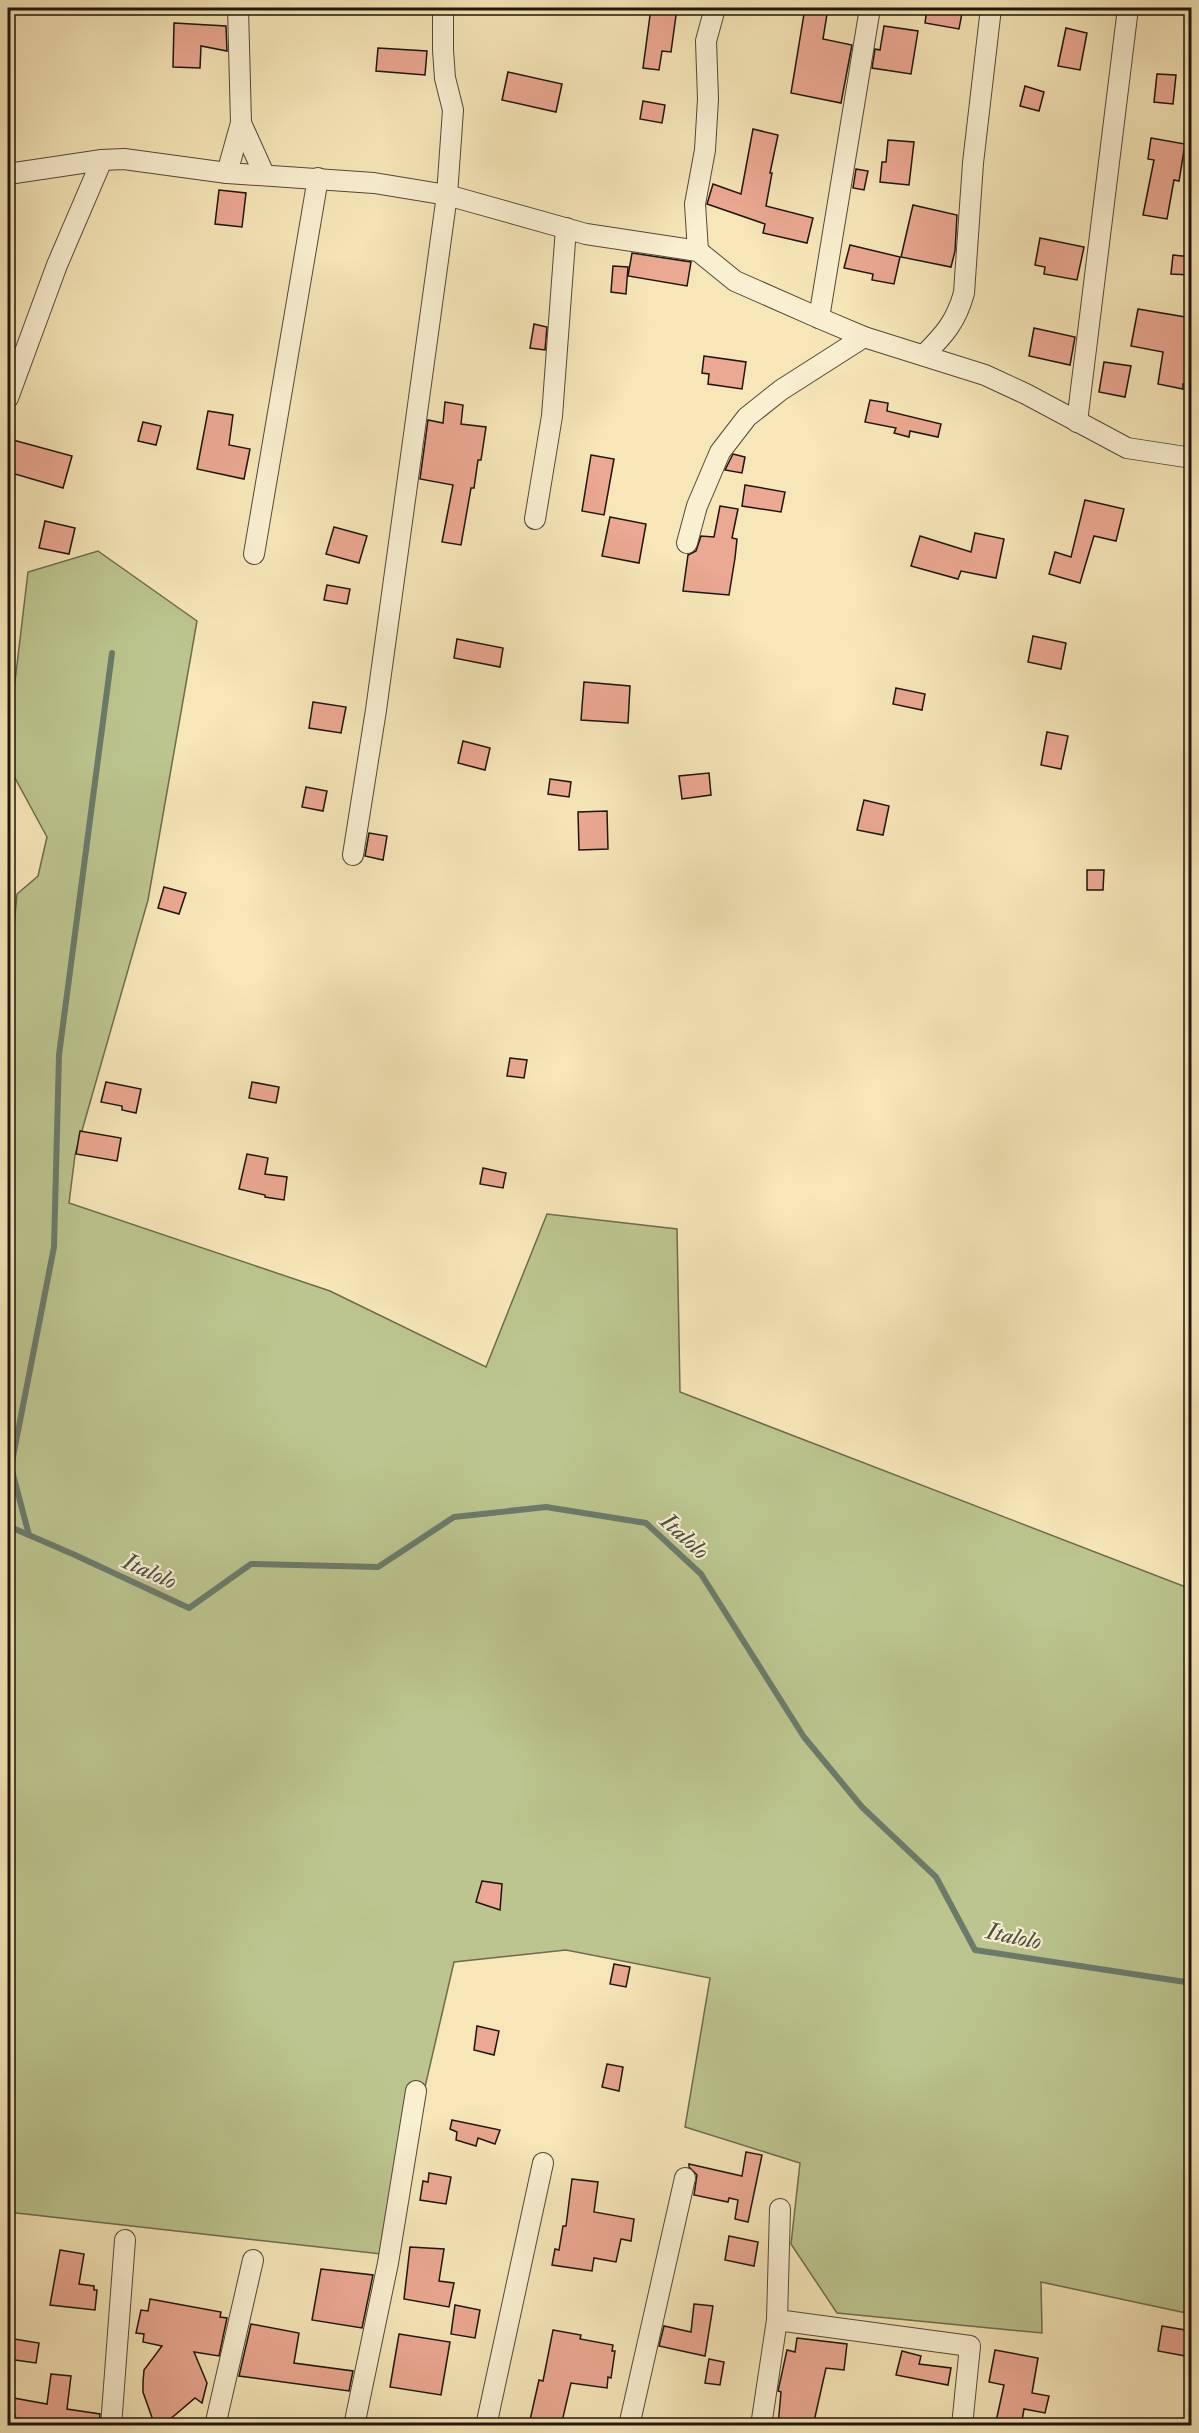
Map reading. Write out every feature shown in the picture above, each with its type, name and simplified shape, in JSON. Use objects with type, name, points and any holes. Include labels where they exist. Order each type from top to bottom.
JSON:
[{"type":"street","points":[[227,173],[241,123],[238,8]]},
{"type":"street","points":[[353,855],[376,710],[447,195],[453,110],[443,50],[443,8]]},
{"type":"street","points":[[698,250],[695,204],[705,150],[708,99],[706,41],[715,8]]},
{"type":"street","points":[[819,318],[870,8]]},
{"type":"street","points":[[924,355],[948,329],[958,314],[964,293],[973,163],[991,8]]},
{"type":"street","points":[[1077,422],[1128,8]]},
{"type":"street","points":[[241,123],[264,174]]},
{"type":"street","points":[[8,174],[102,160],[124,159],[227,173],[374,183],[447,195],[586,234],[698,250],[735,282],[864,337],[924,355],[1011,386],[1127,448],[1191,458]]},
{"type":"street","points":[[8,398],[57,265],[102,160]]},
{"type":"street","points":[[254,554],[318,178]]},
{"type":"street","points":[[535,519],[552,416],[566,228]]},
{"type":"street","points":[[687,543],[697,506],[720,452],[747,417],[781,390],[864,337]]},
{"type":"street","points":[[354,2426],[387,2263],[416,2091]]},
{"type":"street","points":[[486,2426],[543,2163]]},
{"type":"street","points":[[629,2426],[685,2178]]},
{"type":"street","points":[[761,2426],[777,2320],[780,2209]]},
{"type":"street","points":[[111,2426],[125,2240]]},
{"type":"street","points":[[215,2426],[253,2260]]},
{"type":"street","points":[[777,2320],[970,2346],[962,2426]]},
{"type":"green space","points":[[98,551],[197,621],[148,900],[75,1155],[69,1203],[330,1291],[486,1367],[547,1214],[677,1229],[680,1392],[1191,1589],[1191,2314],[1041,2282],[1042,2333],[837,2313],[791,2244],[800,2163],[685,2127],[710,1978],[566,1950],[454,1962],[402,2186],[381,2254],[8,2212],[8,993],[17,894],[38,876],[47,837],[8,765],[8,740],[28,572]]},
{"type":"building","points":[[651,8],[677,8],[671,52],[662,51],[659,70],[643,68]]},
{"type":"building","points":[[805,8],[828,8],[823,39],[852,45],[841,103],[791,93]]},
{"type":"building","points":[[927,8],[963,8],[959,29],[925,23]]},
{"type":"building","points":[[174,23],[226,26],[227,51],[201,46],[200,68],[173,67]]},
{"type":"building","points":[[884,26],[918,31],[911,74],[872,68],[875,49],[880,50]]},
{"type":"building","points":[[1066,28],[1087,33],[1080,70],[1058,66]]},
{"type":"building","points":[[378,48],[427,51],[425,75],[376,71]]},
{"type":"building","points":[[508,72],[562,84],[556,112],[502,100]]},
{"type":"building","points":[[1157,74],[1176,75],[1173,104],[1154,102]]},
{"type":"building","points":[[1025,86],[1044,92],[1039,111],[1020,106]]},
{"type":"building","points":[[643,101],[665,105],[662,123],[640,119]]},
{"type":"building","points":[[753,129],[778,135],[766,206],[813,218],[807,243],[763,233],[765,224],[707,204],[713,184],[741,194]]},
{"type":"building","points":[[1151,138],[1185,144],[1179,181],[1174,180],[1167,219],[1143,215],[1154,160],[1148,159]]},
{"type":"building","points":[[888,140],[914,142],[909,185],[880,182],[882,162],[886,162]]},
{"type":"building","points":[[856,169],[868,171],[864,190],[853,188]]},
{"type":"building","points":[[219,190],[246,193],[242,227],[215,224]]},
{"type":"building","points":[[913,205],[957,215],[955,251],[951,267],[901,257]]},
{"type":"building","points":[[1040,238],[1084,247],[1077,280],[1044,274],[1045,267],[1035,265]]},
{"type":"building","points":[[850,245],[900,257],[894,284],[872,280],[873,274],[844,268]]},
{"type":"building","points":[[632,253],[691,262],[687,286],[628,276]]},
{"type":"building","points":[[1173,255],[1191,257],[1190,275],[1171,274]]},
{"type":"building","points":[[613,266],[628,267],[626,294],[611,292]]},
{"type":"building","points":[[1138,309],[1191,318],[1191,386],[1183,384],[1183,389],[1158,384],[1163,352],[1131,346]]},
{"type":"building","points":[[534,324],[547,327],[545,350],[530,348]]},
{"type":"building","points":[[1034,328],[1075,337],[1070,365],[1029,356]]},
{"type":"building","points":[[704,356],[746,362],[742,389],[708,384],[709,374],[702,373]]},
{"type":"building","points":[[1104,362],[1131,366],[1125,397],[1099,392]]},
{"type":"building","points":[[870,400],[888,403],[887,411],[941,424],[938,437],[910,431],[909,437],[894,433],[896,428],[865,422]]},
{"type":"building","points":[[445,402],[463,405],[461,424],[486,427],[481,460],[478,460],[474,488],[471,488],[461,545],[442,542],[453,485],[420,479],[428,420],[443,423]]},
{"type":"building","points":[[208,411],[233,415],[229,445],[250,449],[244,479],[197,469]]},
{"type":"building","points":[[143,422],[161,426],[156,445],[138,441]]},
{"type":"building","points":[[13,440],[72,456],[63,488],[8,472],[8,458]]},
{"type":"building","points":[[733,454],[745,457],[742,473],[725,470]]},
{"type":"building","points":[[591,455],[614,459],[604,515],[582,511]]},
{"type":"building","points":[[745,485],[785,492],[781,512],[742,506]]},
{"type":"building","points":[[1085,500],[1124,509],[1116,541],[1094,536],[1080,583],[1049,574],[1055,552],[1071,557]]},
{"type":"building","points":[[720,506],[738,509],[732,538],[737,539],[729,595],[683,591],[688,555],[696,551],[701,536],[714,537]]},
{"type":"building","points":[[610,517],[646,524],[639,563],[602,556]]},
{"type":"building","points":[[45,521],[75,528],[69,554],[39,548]]},
{"type":"building","points":[[334,527],[367,536],[359,563],[326,554]]},
{"type":"building","points":[[975,533],[1004,539],[996,578],[961,571],[958,579],[911,566],[920,536],[971,552]]},
{"type":"building","points":[[327,585],[350,589],[347,604],[324,600]]},
{"type":"building","points":[[1033,636],[1066,643],[1061,669],[1028,662]]},
{"type":"building","points":[[457,639],[503,648],[500,667],[454,658]]},
{"type":"building","points":[[584,682],[630,686],[628,723],[581,720]]},
{"type":"building","points":[[896,688],[925,694],[922,710],[893,704]]},
{"type":"building","points":[[313,702],[346,707],[341,733],[309,728]]},
{"type":"building","points":[[1047,732],[1068,736],[1061,769],[1041,765]]},
{"type":"building","points":[[463,741],[490,748],[485,770],[458,763]]},
{"type":"building","points":[[709,773],[711,795],[682,799],[679,776]]},
{"type":"building","points":[[550,779],[571,782],[569,797],[548,794]]},
{"type":"building","points":[[306,787],[327,791],[323,811],[302,807]]},
{"type":"building","points":[[864,800],[889,806],[883,835],[857,830]]},
{"type":"building","points":[[607,811],[608,849],[579,850],[578,812]]},
{"type":"building","points":[[369,833],[387,836],[383,860],[365,856]]},
{"type":"building","points":[[1087,870],[1104,870],[1103,890],[1087,890]]},
{"type":"building","points":[[164,887],[186,893],[179,914],[158,908]]},
{"type":"building","points":[[510,1058],[527,1060],[524,1078],[507,1076]]},
{"type":"building","points":[[106,1082],[141,1089],[136,1113],[122,1110],[122,1106],[101,1102]]},
{"type":"building","points":[[252,1082],[279,1087],[276,1103],[249,1098]]},
{"type":"building","points":[[80,1131],[121,1138],[117,1161],[76,1154]]},
{"type":"building","points":[[247,1154],[268,1158],[265,1174],[287,1177],[284,1200],[239,1189]]},
{"type":"building","points":[[483,1168],[506,1173],[503,1188],[480,1184]]},
{"type":"building","points":[[482,1881],[502,1884],[500,1910],[476,1902]]},
{"type":"building","points":[[614,1964],[630,1967],[626,1987],[610,1984]]},
{"type":"building","points":[[477,2026],[499,2031],[494,2055],[474,2050]]},
{"type":"building","points":[[607,2064],[623,2067],[619,2091],[602,2087]]},
{"type":"building","points":[[452,2120],[500,2130],[495,2144],[478,2138],[476,2146],[456,2140],[457,2132],[450,2129]]},
{"type":"building","points":[[746,2152],[762,2155],[748,2222],[735,2219],[738,2200],[729,2198],[728,2202],[694,2195],[697,2175],[689,2167],[689,2164],[742,2176]]},
{"type":"building","points":[[429,2173],[451,2177],[446,2204],[420,2200],[423,2181],[428,2182]]},
{"type":"building","points":[[572,2179],[598,2182],[594,2212],[634,2219],[631,2241],[621,2239],[616,2262],[594,2258],[592,2271],[552,2265],[555,2249],[559,2250],[563,2226],[566,2226]]},
{"type":"building","points":[[729,2236],[758,2242],[754,2266],[725,2260]]},
{"type":"building","points":[[410,2247],[444,2249],[439,2281],[454,2283],[449,2307],[404,2299]]},
{"type":"building","points":[[60,2250],[84,2254],[79,2284],[94,2286],[94,2290],[97,2290],[95,2310],[50,2305]]},
{"type":"building","points":[[321,2269],[373,2275],[362,2328],[312,2320]]},
{"type":"building","points":[[150,2299],[221,2312],[220,2317],[227,2318],[219,2356],[194,2352],[207,2383],[202,2403],[195,2398],[162,2426],[155,2426],[143,2392],[143,2382],[144,2370],[162,2346],[143,2342],[144,2334],[136,2333],[141,2310],[148,2311]]},
{"type":"building","points":[[694,2304],[713,2306],[705,2356],[659,2346],[664,2326],[691,2332]]},
{"type":"building","points":[[455,2305],[480,2310],[475,2338],[451,2334]]},
{"type":"building","points":[[251,2324],[299,2333],[294,2363],[353,2371],[349,2391],[239,2376]]},
{"type":"building","points":[[1162,2326],[1191,2331],[1191,2357],[1158,2351]]},
{"type":"building","points":[[553,2330],[581,2335],[580,2339],[613,2345],[612,2351],[615,2351],[607,2388],[571,2383],[561,2426],[530,2420],[539,2380],[543,2381]]},
{"type":"building","points":[[399,2334],[450,2342],[441,2395],[390,2387]]},
{"type":"building","points":[[8,2338],[39,2343],[36,2363],[8,2359]]},
{"type":"building","points":[[797,2338],[847,2344],[844,2370],[826,2368],[813,2426],[778,2426],[781,2392],[778,2391],[787,2350],[795,2352]]},
{"type":"building","points":[[995,2350],[1038,2358],[1032,2393],[1049,2396],[1045,2413],[1024,2409],[1021,2426],[995,2426],[1004,2385],[989,2382]]},
{"type":"building","points":[[902,2351],[921,2356],[919,2364],[951,2368],[948,2385],[896,2375]]},
{"type":"building","points":[[709,2359],[724,2362],[720,2385],[705,2383]]},
{"type":"building","points":[[51,2374],[71,2376],[67,2409],[100,2414],[99,2426],[56,2426],[15,2418],[15,2415],[8,2413],[8,2397],[47,2404]]},
{"type":"waterway","points":[[29,1535],[11,1467],[54,1247],[59,1055],[112,653]]},
{"type":"waterway","name":"Italolo","points":[[8,1526],[189,1608],[251,1564],[378,1567],[454,1517],[546,1507],[646,1523],[701,1574],[804,1737],[862,1807],[936,1877],[975,1950],[1192,1983]]}]
